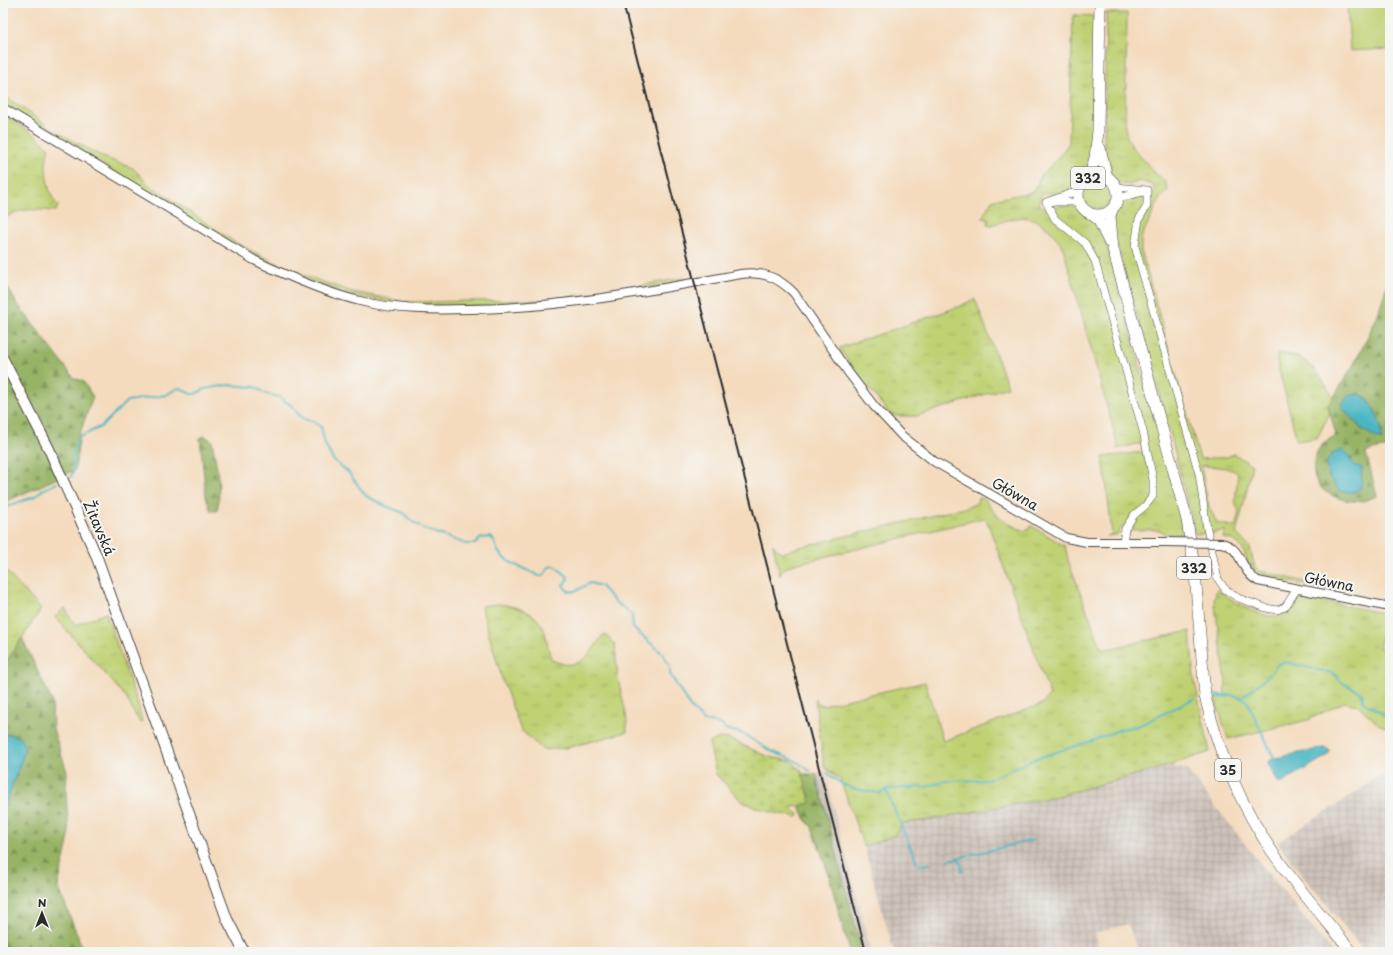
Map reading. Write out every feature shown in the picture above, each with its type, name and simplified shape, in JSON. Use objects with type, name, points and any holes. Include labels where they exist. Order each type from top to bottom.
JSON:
[{"type":"main road","name":"332","points":[[1089,178],[1095,158],[1098,131],[1100,3]]},
{"type":"main road","name":"332","points":[[1098,131],[1101,158],[1107,177],[1117,192],[1110,221],[1113,250],[1187,520],[1195,574],[1205,696]]},
{"type":"main road","name":"332","points":[[1107,177],[1098,175],[1089,178],[1081,185],[1079,196],[1086,211],[1098,219],[1113,250]]},
{"type":"main road","points":[[1091,214],[1103,214],[1112,210]]},
{"type":"main road","name":"Žitavská","points":[[3,359],[62,477],[96,555],[227,919],[244,952]]},
{"type":"main road","name":"35","points":[[1205,696],[1224,759],[1254,822],[1279,862],[1352,952]]},
{"type":"street","name":"Główna","points":[[3,108],[254,260],[292,278],[326,291],[364,302],[408,309],[518,308],[586,301],[755,272],[778,279],[794,293],[848,372],[874,406],[902,435],[935,462],[1058,535],[1077,541],[1230,544],[1237,551],[1250,577],[1261,582],[1390,607]]},
{"type":"street","points":[[1117,192],[1148,190]]},
{"type":"street","points":[[1117,192],[1148,190]]},
{"type":"street","points":[[1148,190],[1147,206],[1139,219],[1134,246],[1198,474],[1207,530],[1218,579],[1225,589],[1238,598],[1256,606],[1277,610],[1285,608],[1296,589]]},
{"type":"street","points":[[1046,202],[1079,196]]},
{"type":"street","points":[[1046,202],[1079,196]]},
{"type":"street","points":[[1046,202],[1055,219],[1085,243],[1095,261],[1143,431],[1152,480],[1152,496],[1128,524],[1125,529],[1123,542]]},
{"type":"shaded area","points":[[1171,765],[1187,770],[1332,952],[1139,952],[1128,924],[1095,933],[1100,952],[894,952],[864,847],[895,835],[902,823],[923,821],[1054,797]]},
{"type":"shaded area","points":[[824,771],[871,952],[862,952],[816,774]]},
{"type":"shaded area","points":[[1378,776],[1390,776],[1390,952],[1365,952],[1287,856],[1278,842],[1357,792]]},
{"type":"green space","points":[[1347,3],[1390,3],[1390,49],[1350,51]]},
{"type":"green space","points":[[1106,13],[1127,13],[1125,126],[1127,137],[1132,147],[1156,174],[1165,181],[1168,191],[1160,198],[1141,238],[1141,251],[1200,459],[1227,457],[1234,454],[1252,465],[1236,533],[1250,548],[1255,568],[1260,571],[1330,588],[1330,590],[1259,576],[1250,566],[1242,548],[1238,543],[1223,538],[1225,530],[1214,533],[1195,534],[1169,428],[1114,234],[1113,216],[1122,202],[1155,192],[1153,185],[1140,181],[1129,185],[1121,184],[1111,175],[1104,152]],"holes":[[[1201,466],[1225,468],[1238,473],[1235,501],[1239,512],[1235,527],[1217,523],[1209,507]]]},
{"type":"green space","points":[[1073,15],[1094,16],[1093,154],[1087,173],[1078,179],[1072,188],[1054,194],[1043,194],[1040,196],[1040,205],[1044,209],[1052,209],[1061,205],[1077,207],[1084,214],[1095,219],[1104,236],[1175,493],[1184,534],[1166,535],[1160,530],[1130,530],[1123,526],[1117,535],[1107,536],[1112,534],[1103,457],[1143,452],[1141,443],[1117,449],[1118,446],[1064,251],[1057,239],[1040,222],[1033,219],[1012,219],[988,226],[988,219],[982,218],[992,200],[1033,192],[1042,174],[1055,162],[1069,143]]},
{"type":"green space","points":[[3,95],[52,129],[103,157],[133,168],[148,184],[236,243],[297,273],[353,292],[406,302],[542,300],[592,294],[683,278],[684,282],[592,298],[483,306],[406,305],[351,295],[295,276],[233,245],[3,104]]},
{"type":"green space","points":[[3,115],[31,132],[49,148],[46,170],[48,186],[58,206],[56,211],[22,211],[3,220],[3,174],[5,167],[3,164]]},
{"type":"green space","points":[[1098,179],[1108,184],[1113,194],[1108,204],[1098,209],[1088,204],[1083,194],[1088,184]]},
{"type":"green space","points":[[1390,276],[1390,447],[1372,450],[1366,453],[1377,496],[1362,501],[1344,500],[1328,493],[1316,481],[1314,463],[1316,454],[1320,448],[1336,435],[1328,406],[1357,359],[1377,317]],"holes":[[[1361,394],[1369,400],[1383,432],[1362,430],[1341,406]]]},
{"type":"green space","points":[[3,279],[16,302],[74,378],[83,381],[93,397],[80,433],[75,470],[3,503]]},
{"type":"green space","points":[[975,299],[1008,387],[917,416],[897,416],[890,414],[855,372],[839,348],[958,307]]},
{"type":"green space","points":[[1277,354],[1288,354],[1305,361],[1318,374],[1334,399],[1328,406],[1330,413],[1317,438],[1297,441],[1277,362]]},
{"type":"green space","points":[[205,436],[212,441],[217,467],[219,494],[217,511],[211,511],[206,497],[200,438]]},
{"type":"green space","points":[[978,498],[985,499],[997,515],[1013,526],[1025,531],[1032,526],[1065,546],[1068,560],[1102,650],[1190,631],[1194,678],[1210,752],[1171,765],[1054,797],[923,821],[902,823],[895,835],[864,847],[840,779],[824,767],[815,699],[818,703],[823,705],[925,682],[943,741],[1042,704],[1050,695],[987,521],[984,518],[791,565],[782,570],[780,576],[773,544],[776,549],[783,553],[796,548],[968,507],[977,503]]},
{"type":"green space","points":[[3,568],[41,609],[3,667]]},
{"type":"green space","points":[[1217,589],[1241,605],[1261,614],[1270,616],[1280,616],[1288,612],[1298,596],[1387,614],[1379,648],[1390,651],[1390,729],[1378,724],[1358,705],[1344,702],[1308,720],[1228,739],[1215,698],[1224,697],[1226,681],[1214,599]]},
{"type":"green space","points":[[498,604],[513,606],[526,611],[538,620],[545,633],[552,660],[570,664],[583,660],[604,634],[615,644],[618,677],[626,715],[627,732],[566,748],[543,750],[521,730],[502,679],[481,606]]},
{"type":"green space","points":[[65,608],[75,625],[106,613],[139,708],[142,721],[140,723],[125,696],[55,617]]},
{"type":"green space","points":[[22,638],[52,701],[53,729],[67,772],[66,791],[69,837],[58,886],[84,952],[3,952],[3,812],[7,801],[10,734],[3,735],[3,667]]},
{"type":"green space","points":[[719,738],[729,739],[769,757],[791,761],[801,770],[811,803],[790,808],[799,814],[798,817],[770,812],[742,802],[716,774],[709,743]]},
{"type":"green space","points":[[799,774],[816,774],[862,952],[850,952],[826,866],[812,827],[807,822],[797,801]]},
{"type":"water","points":[[1361,394],[1370,403],[1377,415],[1381,428],[1381,440],[1363,430],[1341,406],[1349,395]]},
{"type":"water","points":[[1343,450],[1352,458],[1351,461],[1355,466],[1362,468],[1361,488],[1355,492],[1340,492],[1328,475],[1326,462],[1333,453]]},
{"type":"water","points":[[10,734],[21,738],[25,750],[3,812],[3,735]]},
{"type":"water","points":[[1327,748],[1330,751],[1327,756],[1283,782],[1278,782],[1268,764],[1268,762],[1275,758]]},
{"type":"waterway","points":[[71,477],[74,469],[73,455],[78,438],[102,426],[127,401],[166,395],[176,389],[181,388],[190,394],[195,394],[205,389],[228,385],[255,387],[266,394],[279,397],[292,406],[303,419],[313,421],[321,427],[325,444],[333,460],[348,472],[366,496],[404,513],[409,519],[424,529],[466,544],[475,544],[481,538],[491,537],[499,553],[503,557],[513,564],[539,576],[543,576],[549,567],[555,566],[567,576],[568,579],[563,585],[569,591],[576,591],[590,583],[601,586],[614,601],[632,615],[633,628],[662,653],[670,666],[670,674],[690,707],[704,721],[722,725],[725,729],[741,733],[771,751],[796,761],[810,771]]},
{"type":"waterway","points":[[3,511],[8,506],[36,496],[42,490],[57,483]]},
{"type":"waterway","points":[[1215,695],[1231,695],[1242,698],[1266,678],[1278,664],[1285,662],[1335,674],[1341,682],[1362,693],[1363,702],[1390,717]]},
{"type":"waterway","points":[[1215,698],[1230,696]]},
{"type":"waterway","points":[[827,773],[842,784],[854,789],[879,793],[888,789],[926,787],[946,781],[987,780],[1037,758],[1095,740],[1121,729],[1138,726],[1195,698]]},
{"type":"waterway","points":[[1242,698],[1247,701],[1274,758]]},
{"type":"waterway","points":[[886,790],[917,863],[920,865],[930,864]]},
{"type":"waterway","points":[[948,860],[1034,840]]},
{"type":"waterway","points":[[957,858],[961,862],[962,871]]},
{"type":"railway","points":[[623,3],[866,952]]}]
